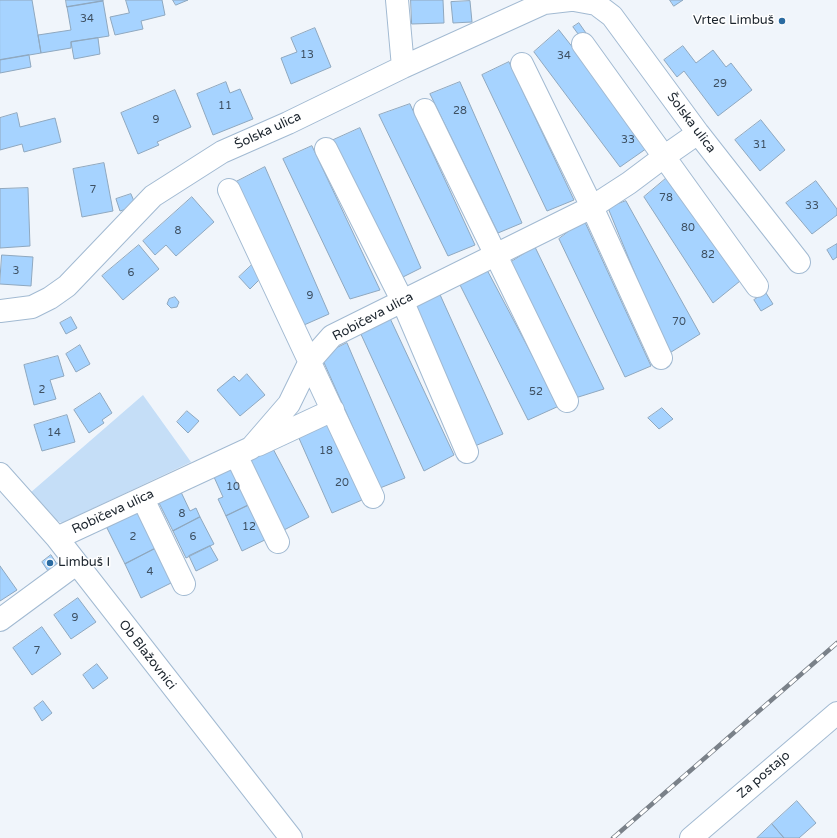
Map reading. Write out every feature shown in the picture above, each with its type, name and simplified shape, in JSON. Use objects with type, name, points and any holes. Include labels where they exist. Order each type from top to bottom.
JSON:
[{"type":"street","points":[[397,0],[403,67]]},
{"type":"street","name":"Šolska ulica","points":[[0,311],[32,307],[50,298],[67,286],[153,196],[222,152],[288,123],[403,67],[544,3],[570,0]]},
{"type":"street","name":"Šolska ulica","points":[[574,0],[596,4],[612,16],[698,133],[799,262]]},
{"type":"street","points":[[583,44],[757,286]]},
{"type":"street","points":[[522,64],[592,206],[661,358]]},
{"type":"street","points":[[425,110],[567,401]]},
{"type":"street","name":"Robičeva ulica","points":[[57,538],[244,451],[289,404],[310,361],[332,336],[592,206],[629,183],[698,133]]},
{"type":"street","points":[[326,149],[402,300],[467,452]]},
{"type":"street","points":[[229,190],[373,497]]},
{"type":"street","points":[[278,542],[244,451],[333,410]]},
{"type":"street","name":"Ob Blažovnici","points":[[0,474],[57,538],[291,838]]},
{"type":"street","points":[[142,499],[184,584]]},
{"type":"street","points":[[0,620],[76,564]]},
{"type":"street","name":"Za postajo","points":[[691,838],[837,713]]},
{"type":"shaded area","points":[[143,395],[191,462],[62,523],[47,516],[30,493]]},
{"type":"building","points":[[0,0],[32,0],[41,53],[0,60]]},
{"type":"building","points":[[66,0],[103,0],[103,1],[67,7]]},
{"type":"building","points":[[126,0],[162,0],[165,15],[141,21],[143,29],[115,35],[110,17],[129,13]]},
{"type":"building","points":[[173,0],[188,0],[176,5]]},
{"type":"building","points":[[411,0],[443,0],[444,23],[412,24]]},
{"type":"building","name":"Vrtec Limbuš","points":[[670,0],[683,0],[674,6]]},
{"type":"building","points":[[103,1],[109,36],[71,42],[71,48],[41,53],[38,35],[71,30],[67,7]]},
{"type":"building","points":[[470,1],[472,22],[453,23],[451,2]]},
{"type":"building","points":[[579,23],[586,33],[581,38],[573,27]]},
{"type":"building","points":[[315,28],[331,67],[291,84],[281,58],[297,52],[291,38]]},
{"type":"building","points":[[559,30],[650,146],[620,167],[534,52]]},
{"type":"building","points":[[98,38],[100,54],[74,59],[71,42]]},
{"type":"building","points":[[683,46],[696,63],[713,50],[726,67],[731,63],[752,90],[718,116],[684,71],[677,77],[664,60]]},
{"type":"building","points":[[29,55],[31,67],[0,73],[0,60]]},
{"type":"building","points":[[509,62],[574,200],[547,211],[482,75]]},
{"type":"building","points":[[226,82],[230,93],[240,89],[253,119],[213,135],[197,94]]},
{"type":"building","points":[[460,82],[522,223],[498,233],[430,94]]},
{"type":"building","points":[[175,90],[191,127],[157,142],[159,145],[138,154],[121,113]]},
{"type":"building","points":[[410,104],[475,245],[448,256],[379,115]]},
{"type":"building","points":[[17,113],[20,127],[55,118],[61,142],[24,152],[22,144],[0,150],[0,118]]},
{"type":"building","points":[[761,120],[785,150],[760,171],[735,140]]},
{"type":"building","points":[[360,128],[421,268],[397,280],[329,142]]},
{"type":"building","points":[[312,146],[380,290],[350,299],[283,159]]},
{"type":"building","points":[[104,163],[113,211],[82,217],[73,169]]},
{"type":"building","points":[[265,167],[329,314],[304,325],[232,184]]},
{"type":"building","points":[[669,176],[745,277],[713,303],[644,197]]},
{"type":"building","points":[[816,181],[837,209],[837,215],[812,234],[786,203]]},
{"type":"building","points":[[28,188],[30,246],[0,248],[0,189]]},
{"type":"building","points":[[131,194],[136,206],[120,211],[116,199]]},
{"type":"building","points":[[192,197],[214,222],[176,256],[166,245],[155,255],[143,241]]},
{"type":"building","points":[[626,201],[700,334],[668,354],[608,208]]},
{"type":"building","points":[[584,220],[651,366],[625,377],[559,239]]},
{"type":"building","points":[[837,244],[837,257],[833,260],[827,250]]},
{"type":"building","points":[[139,245],[159,269],[123,300],[102,276]]},
{"type":"building","points":[[535,247],[604,389],[572,399],[508,264]]},
{"type":"building","points":[[2,255],[33,257],[31,286],[0,284]]},
{"type":"building","points":[[254,263],[265,274],[250,289],[239,277]]},
{"type":"building","points":[[486,268],[559,406],[528,420],[459,283]]},
{"type":"building","points":[[437,288],[503,434],[475,446],[411,305]]},
{"type":"building","points":[[766,293],[773,304],[761,311],[754,300]]},
{"type":"building","points":[[175,297],[179,302],[177,307],[171,308],[167,304],[169,299]]},
{"type":"building","points":[[388,314],[454,455],[424,471],[359,330]]},
{"type":"building","points":[[71,317],[77,328],[66,334],[60,323]]},
{"type":"building","points":[[347,343],[405,478],[380,488],[321,356]]},
{"type":"building","points":[[80,345],[90,364],[76,372],[66,354]]},
{"type":"building","points":[[58,356],[64,376],[50,380],[56,399],[34,405],[24,365]]},
{"type":"building","points":[[247,374],[265,395],[240,416],[217,390],[234,376],[239,381]]},
{"type":"building","points":[[100,393],[112,413],[102,420],[104,423],[89,433],[74,410]]},
{"type":"building","points":[[662,408],[673,419],[659,429],[648,418]]},
{"type":"building","points":[[187,411],[199,421],[188,433],[177,422]]},
{"type":"building","points":[[67,415],[75,442],[42,451],[34,425]]},
{"type":"building","points":[[328,422],[362,500],[332,513],[298,436]]},
{"type":"building","points":[[271,445],[309,517],[284,530],[247,458]]},
{"type":"building","points":[[237,466],[255,502],[226,516],[218,499],[223,497],[214,477]]},
{"type":"building","points":[[181,492],[190,511],[196,508],[200,517],[173,531],[159,503]]},
{"type":"building","points":[[255,502],[271,537],[242,551],[226,516]]},
{"type":"building","points":[[141,511],[158,547],[125,564],[107,528]]},
{"type":"building","points":[[200,517],[214,544],[186,558],[173,531]]},
{"type":"building","points":[[210,546],[218,560],[196,571],[189,556]]},
{"type":"building","points":[[158,547],[175,581],[141,598],[125,564]]},
{"type":"building","name":"Limbuš I","points":[[51,555],[57,564],[48,571],[42,562]]},
{"type":"building","points":[[0,566],[17,590],[0,601]]},
{"type":"building","points":[[78,598],[96,622],[71,639],[54,615]]},
{"type":"building","points":[[42,627],[61,654],[32,675],[13,648]]},
{"type":"building","points":[[97,664],[108,678],[93,689],[83,675]]},
{"type":"building","points":[[43,701],[52,713],[42,721],[34,708]]},
{"type":"building","points":[[797,801],[816,823],[799,838],[784,838],[772,824]]},
{"type":"building","points":[[772,824],[784,838],[757,838]]},
{"type":"railway","points":[[613,838],[837,643]]},
{"type":"place","name":"Vrtec Limbuš","points":[[782,21]]},
{"type":"place","name":"Limbuš I","points":[[50,563]]}]
